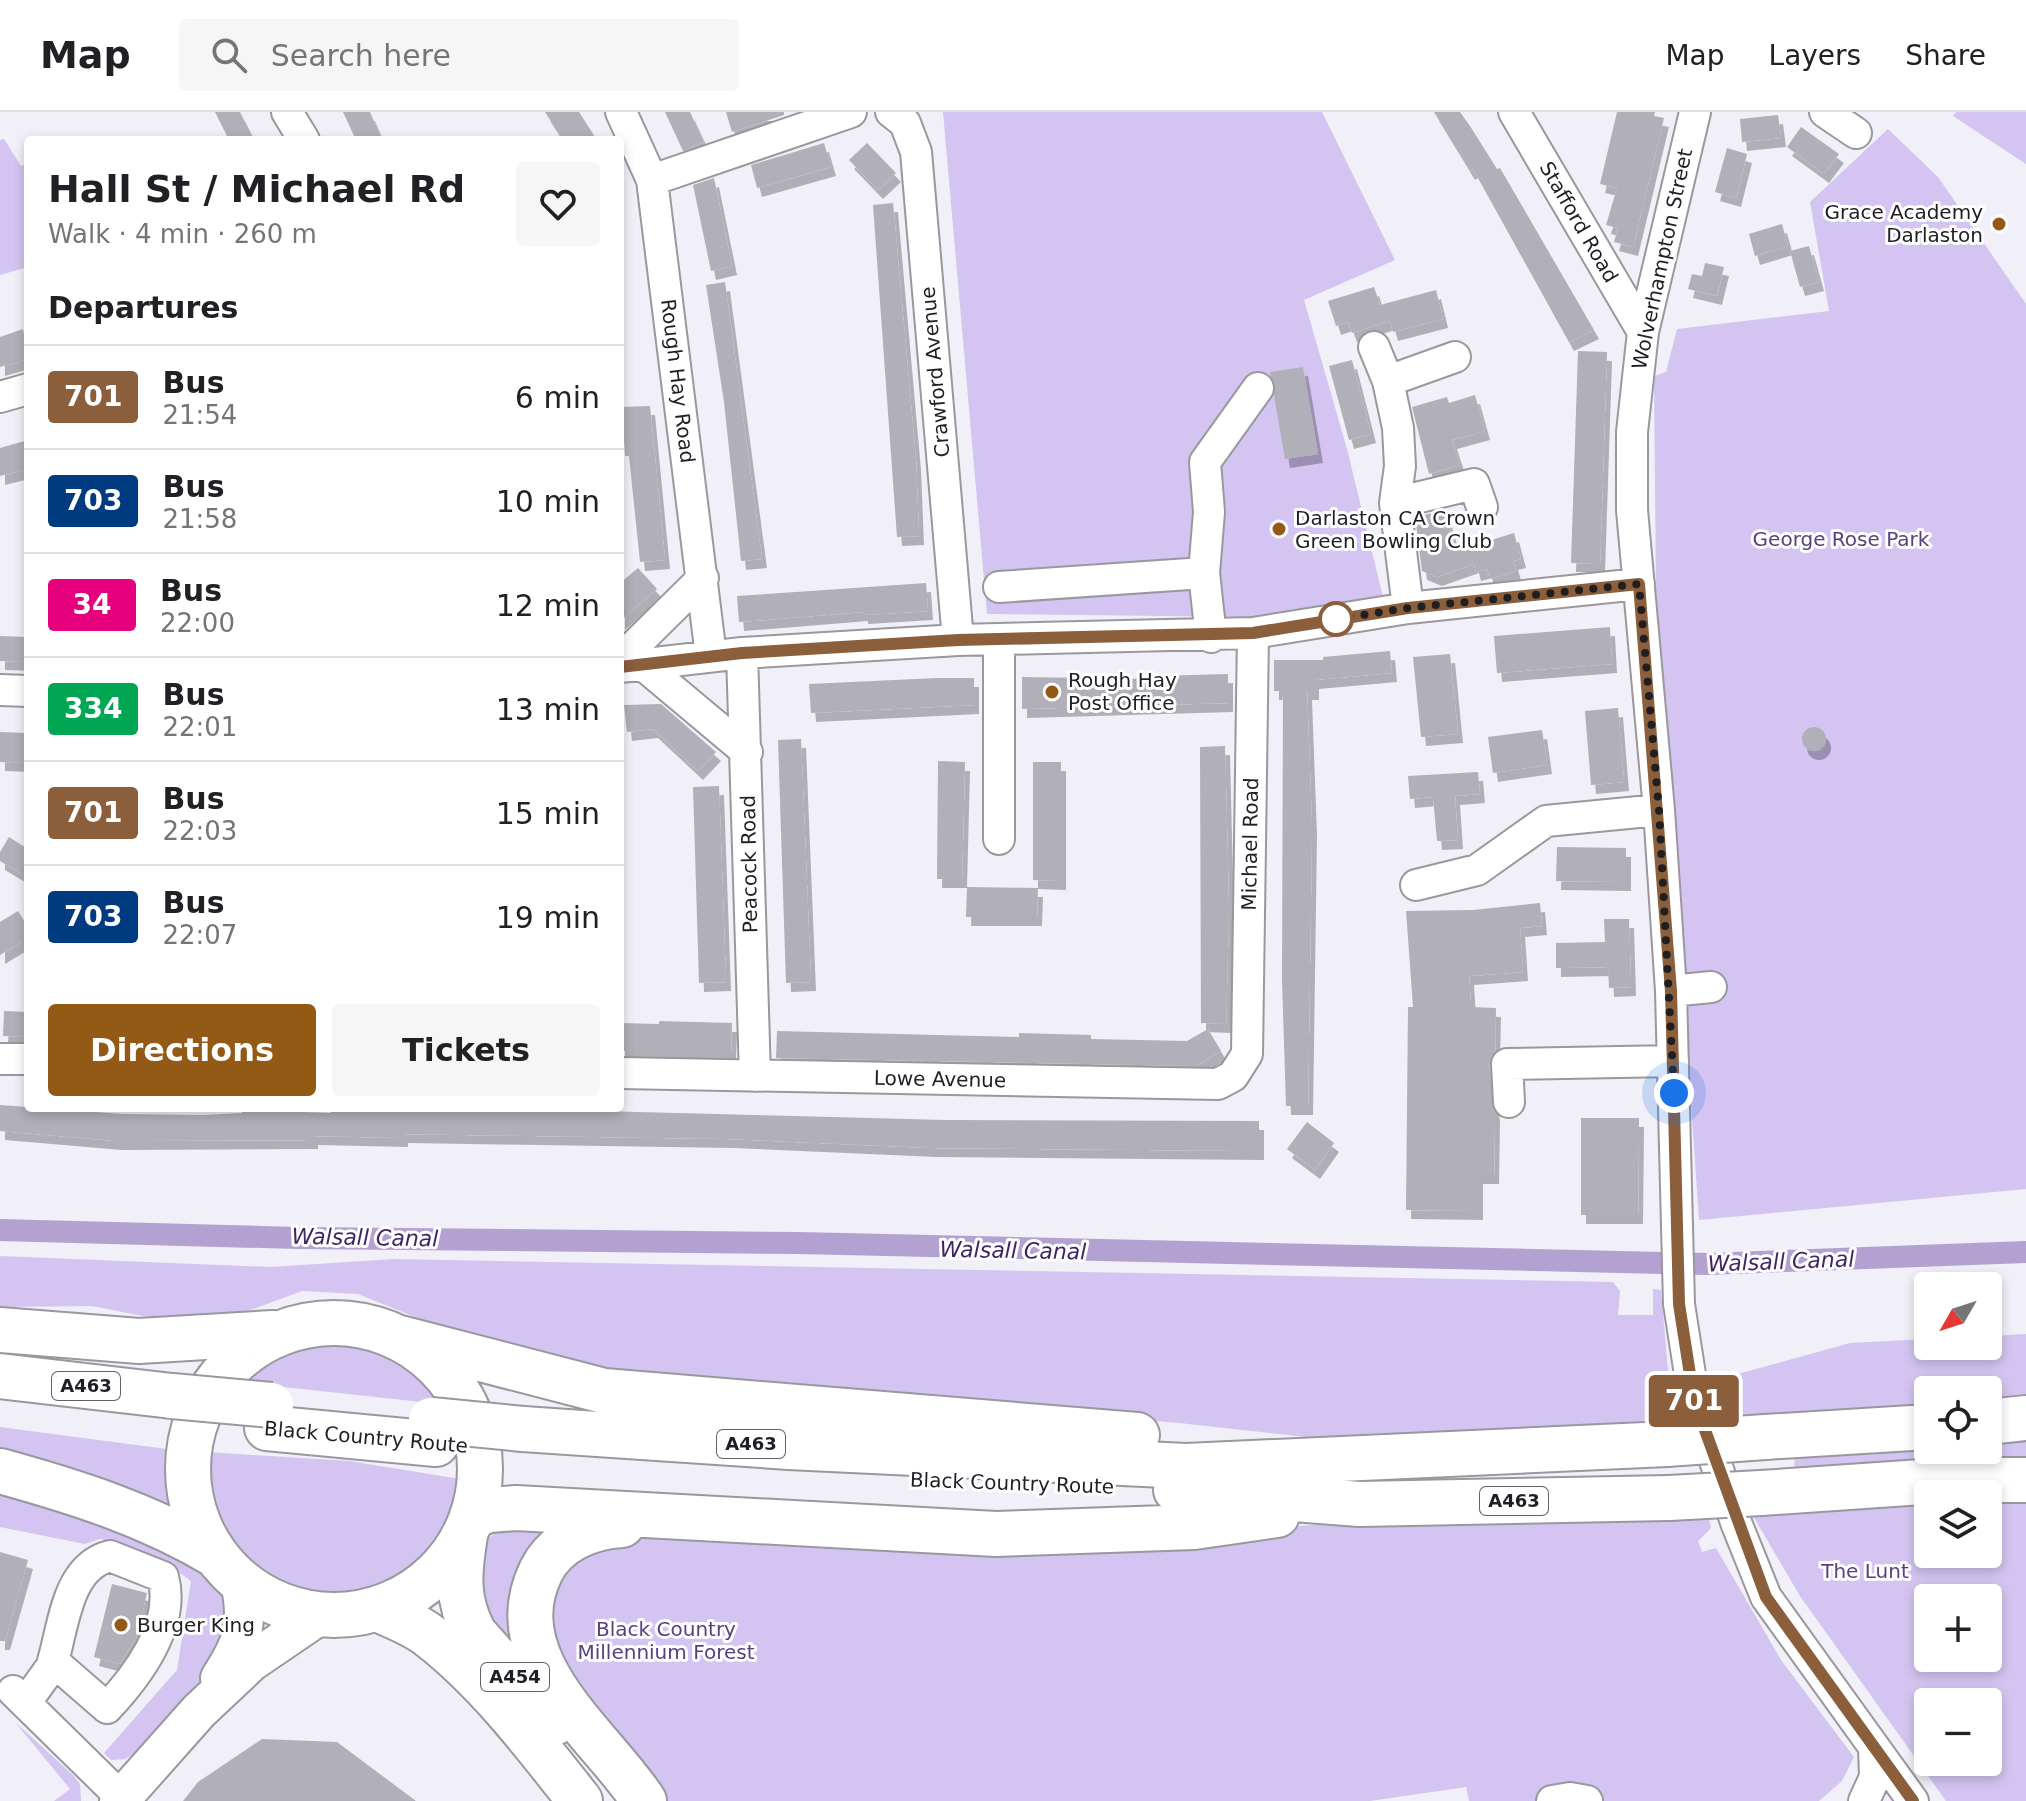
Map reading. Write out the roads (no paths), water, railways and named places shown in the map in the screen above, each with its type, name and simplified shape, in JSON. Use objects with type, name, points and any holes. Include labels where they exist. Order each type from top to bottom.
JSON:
[{"type":"highway","points":[[0,1330],[139,1341],[281,1332],[338,1322],[375,1328],[400,1338],[604,1391],[1367,1455]]},
{"type":"highway","points":[[228,1568],[197,1520],[188,1483],[189,1447],[196,1419],[215,1383],[257,1344],[281,1332]]},
{"type":"highway","points":[[0,1471],[99,1501],[170,1528],[280,1605],[320,1615],[378,1609],[423,1586],[454,1554],[469,1526],[480,1460],[472,1418],[453,1384],[438,1365],[400,1338]]},
{"type":"highway","name":"Black Country Route","points":[[0,1376],[171,1406]]},
{"type":"highway","name":"Black Country Route","points":[[0,1399],[171,1406],[525,1440],[822,1474],[1191,1490],[1359,1504],[1669,1498],[1951,1480],[2026,1480]]},
{"type":"highway","points":[[2002,1421],[2026,1418]]},
{"type":"highway","name":"Black Country Route","points":[[525,1440],[805,1448],[1186,1466],[1367,1455],[1667,1444],[1914,1428]]},
{"type":"highway","points":[[469,1526],[489,1510],[516,1508],[996,1534],[1194,1527],[1359,1504]]},
{"type":"highway","points":[[644,1801],[557,1689],[533,1646],[530,1612],[534,1585],[547,1559],[577,1535],[605,1526],[692,1519]]},
{"type":"highway","name":"A454","points":[[469,1526],[457,1579],[466,1618],[474,1633],[618,1801]]},
{"type":"highway","name":"A454","points":[[378,1609],[430,1636],[461,1664],[524,1732],[580,1801]]},
{"type":"main road","points":[[199,1711],[243,1635],[247,1614],[228,1568]]},
{"type":"main road","points":[[121,1800],[199,1711],[251,1662],[320,1615]]},
{"type":"street","points":[[287,112],[302,136]]},
{"type":"street","name":"Rough Hay Road","points":[[621,112],[652,180],[711,656]]},
{"type":"street","points":[[652,180],[851,112]]},
{"type":"street","name":"Crawford Avenue","points":[[891,112],[905,123],[916,152],[958,640]]},
{"type":"street","name":"Stafford Road","points":[[1514,112],[1643,332]]},
{"type":"street","name":"Wolverhampton Street","points":[[1695,112],[1643,332],[1632,432],[1632,510],[1659,810],[1671,991],[1679,1304],[1694,1400],[1740,1535],[1766,1597],[1874,1748]]},
{"type":"street","points":[[1825,112],[1856,133]]},
{"type":"street","points":[[1374,347],[1388,381],[1398,428],[1400,466],[1395,503],[1408,608]]},
{"type":"street","points":[[1388,381],[1455,357]]},
{"type":"street","points":[[1211,637],[1204,573],[1209,512],[1205,462],[1258,388]]},
{"type":"street","points":[[0,397],[24,390]]},
{"type":"street","points":[[1395,503],[1474,484],[1482,507]]},
{"type":"street","points":[[999,587],[1204,573]]},
{"type":"street","points":[[627,664],[703,578]]},
{"type":"street","points":[[627,664],[742,653],[958,640],[1211,637],[1408,608],[1639,584]]},
{"type":"street","name":"Michael Road","points":[[1247,1054],[1253,633]]},
{"type":"street","points":[[999,639],[999,839]]},
{"type":"street","name":"Peacock Road","points":[[742,653],[755,1076]]},
{"type":"street","points":[[627,664],[747,752]]},
{"type":"street","points":[[0,690],[24,691]]},
{"type":"street","points":[[1416,885],[1477,870],[1546,821],[1659,810]]},
{"type":"street","points":[[1671,991],[1711,987]]},
{"type":"street","name":"Lowe Avenue","points":[[624,1073],[1218,1084],[1233,1076],[1247,1054]]},
{"type":"street","points":[[0,1059],[24,1059]]},
{"type":"street","points":[[1509,1102],[1507,1064],[1673,1061]]},
{"type":"street","points":[[53,1661],[107,1708],[132,1681],[154,1642],[164,1606],[163,1577],[110,1556],[85,1567],[75,1586],[53,1661],[9,1694],[121,1800]]},
{"type":"street","points":[[1874,1748],[1906,1795]]},
{"type":"street","points":[[1864,1801],[1875,1777],[1874,1748]]},
{"type":"street","points":[[1870,1801],[1885,1791],[1906,1795]]},
{"type":"street","points":[[1552,1801],[1570,1798],[1587,1801]]},
{"type":"waterway","name":"Walsall Canal","points":[[0,1230],[298,1238],[798,1243],[1706,1264],[2026,1252]]},
{"type":"place","name":"Grace Academy Darlaston","points":[[1999,224]]},
{"type":"place","name":"Darlaston CA Crown Green Bowling Club","points":[[1279,529]]},
{"type":"place","name":"Rough Hay Post Office","points":[[1052,692]]},
{"type":"place","name":"Burger King","points":[[121,1625]]},
{"type":"park label","name":"George Rose Park","points":[[1841,539]]},
{"type":"park label","name":"The Lunt","points":[[1865,1571]]},
{"type":"park label","name":"Black Country Millennium Forest","points":[[666,1640]]}]
